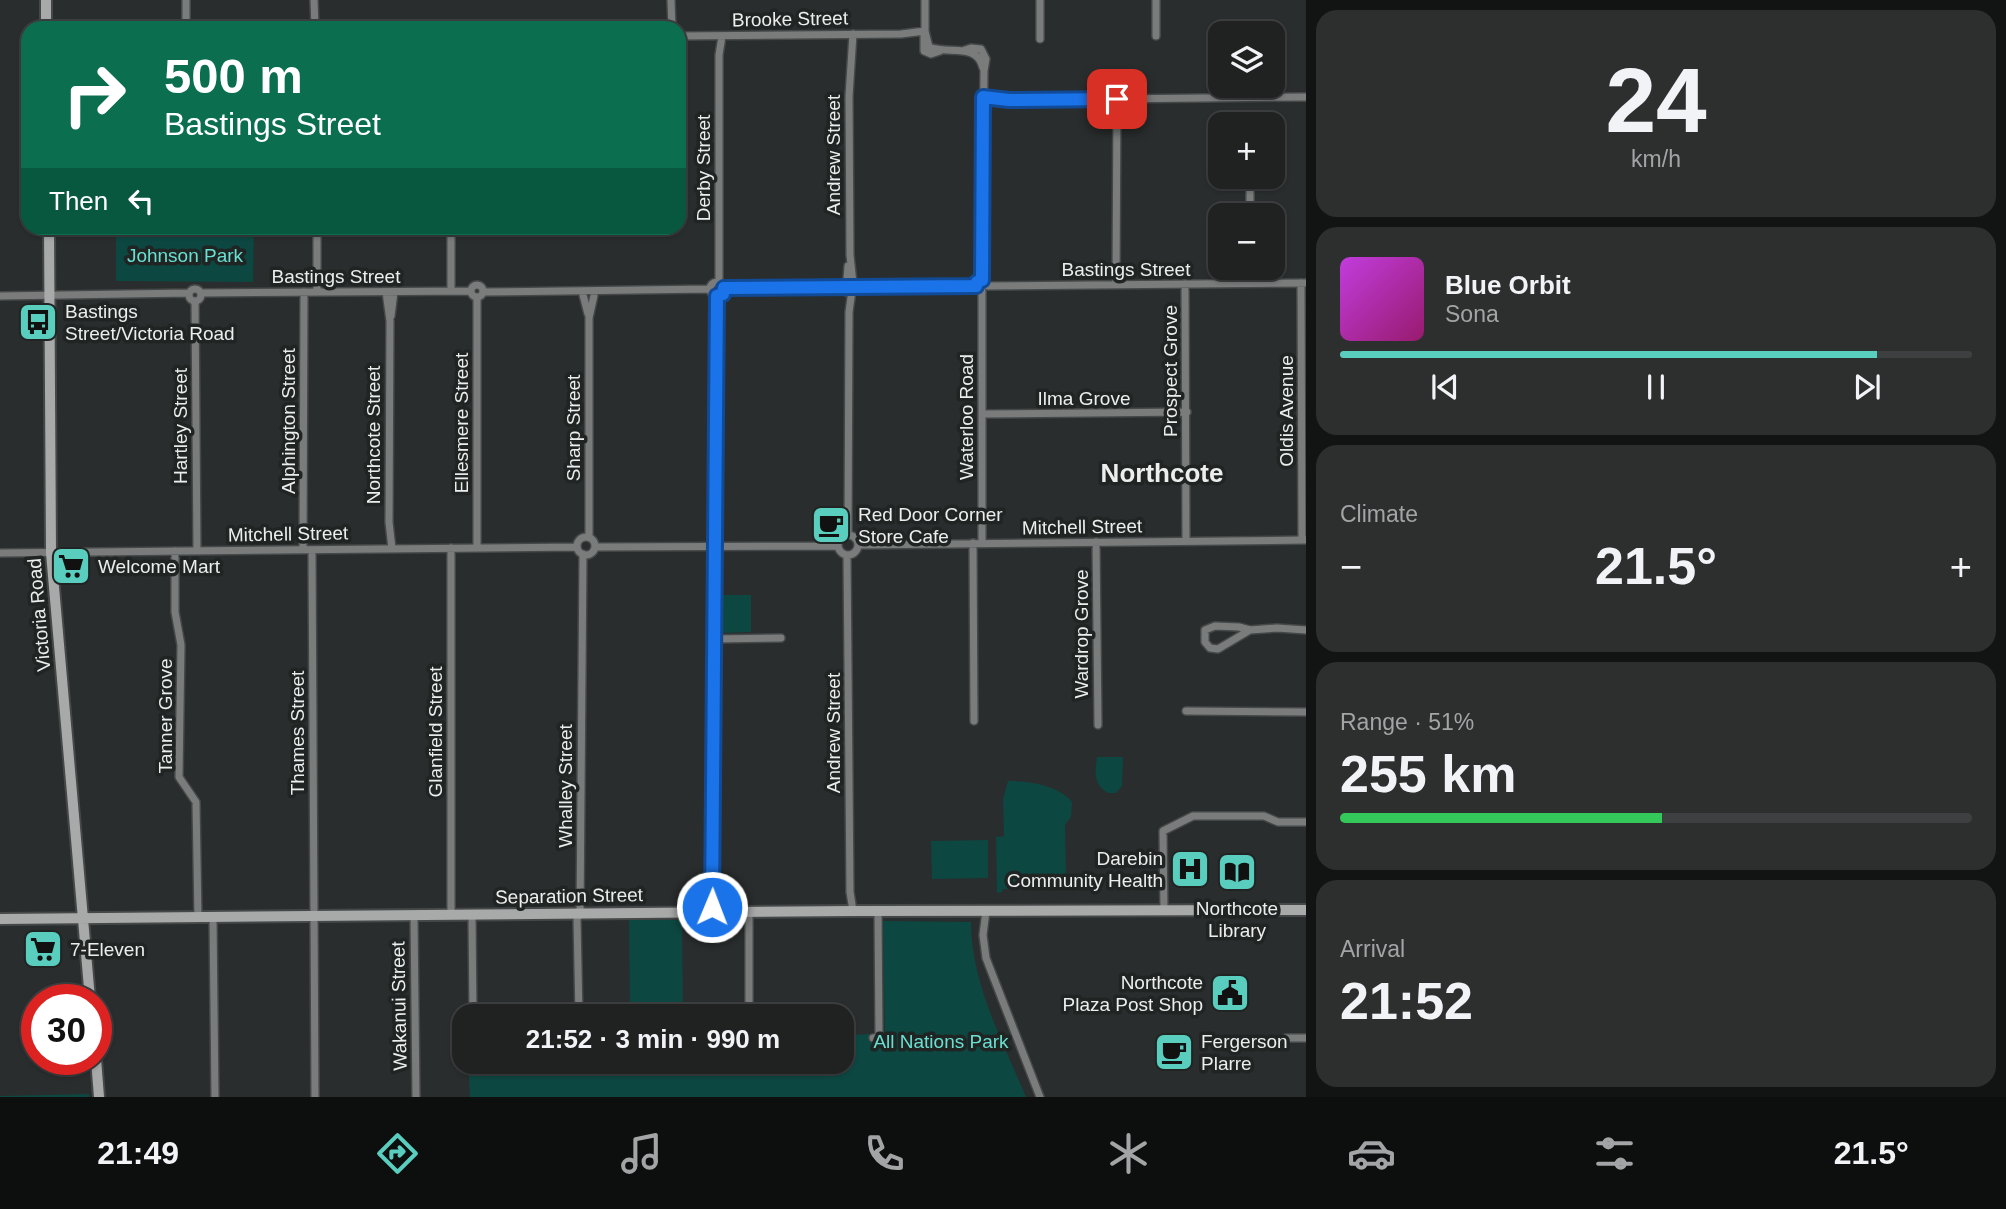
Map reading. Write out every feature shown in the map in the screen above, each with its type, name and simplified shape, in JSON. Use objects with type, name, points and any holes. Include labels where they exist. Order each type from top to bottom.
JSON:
[{"type":"street","points":[[46,0],[46,21]]},
{"type":"street","points":[[186,0],[186,21]]},
{"type":"street","points":[[314,0],[315,21]]},
{"type":"street","points":[[671,0],[672,21]]},
{"type":"street","points":[[925,0],[925,35]]},
{"type":"street","points":[[1040,0],[1040,39]]},
{"type":"street","points":[[1156,0],[1156,36]]},
{"type":"street","name":"Andrew Street","points":[[848,534],[850,34]]},
{"type":"street","name":"Brooke Street","points":[[686,36],[925,35]]},
{"type":"street","name":"Waterloo Road","points":[[925,35],[927,49],[976,54],[984,71],[982,543]]},
{"type":"street","name":"Derby Street","points":[[719,36],[722,285]]},
{"type":"street","points":[[983,100],[1306,97]]},
{"type":"street","points":[[1116,285],[1117,99]]},
{"type":"street","name":"Victoria Road","points":[[49,235],[51,553],[88,984]]},
{"type":"street","points":[[317,235],[317,292]]},
{"type":"street","points":[[451,235],[451,291]]},
{"type":"street","name":"Bastings Street","points":[[722,285],[849,288],[1304,283]]},
{"type":"street","name":"Oldis Avenue","points":[[1304,283],[1304,540]]},
{"type":"street","points":[[712,912],[717,296],[710,289],[712,284],[722,285],[723,294],[717,296]]},
{"type":"street","name":"Prospect Grove","points":[[1185,284],[1186,541]]},
{"type":"street","points":[[0,296],[189,293],[194,289],[201,293],[195,301],[189,293]]},
{"type":"street","name":"Bastings Street","points":[[201,293],[477,293],[710,289]]},
{"type":"street","name":"Sharp Street","points":[[589,537],[589,318],[595,290]]},
{"type":"street","name":"Sharp Street","points":[[582,291],[589,318]]},
{"type":"street","name":"Alphington Street","points":[[303,550],[304,292]]},
{"type":"street","name":"Northcote Street","points":[[390,292],[388,522],[392,549]]},
{"type":"street","name":"Ellesmere Street","points":[[477,293],[477,548]]},
{"type":"street","name":"Hartley Street","points":[[195,301],[197,551]]},
{"type":"street","name":"Ilma Grove","points":[[982,414],[1187,412]]},
{"type":"street","points":[[848,534],[855,537],[858,545],[855,552],[847,555],[840,552],[837,546],[842,536],[848,534]]},
{"type":"street","points":[[589,537],[594,541],[595,547],[590,554],[583,554],[577,547],[580,540],[589,537]]},
{"type":"street","name":"Mitchell Street","points":[[858,545],[1304,540]]},
{"type":"street","name":"Wardrop Grove","points":[[1097,542],[1098,725]]},
{"type":"street","points":[[973,543],[974,721]]},
{"type":"street","points":[[595,547],[837,546]]},
{"type":"street","name":"Mitchell Street","points":[[0,553],[577,547]]},
{"type":"street","name":"Glanfield Street","points":[[451,548],[451,915]]},
{"type":"street","name":"Thames Street","points":[[312,550],[315,1097]]},
{"type":"street","name":"Tanner Grove","points":[[175,551],[175,612],[181,645],[179,777],[196,803],[198,918]]},
{"type":"street","name":"Whalley Street","points":[[579,1004],[577,918],[580,914],[583,554]]},
{"type":"street","name":"Andrew Street","points":[[847,555],[850,892],[853,911]]},
{"type":"street","points":[[1250,630],[1218,649],[1210,648],[1205,642],[1205,630],[1211,626],[1250,630],[1306,630]]},
{"type":"street","points":[[714,639],[781,638]]},
{"type":"street","points":[[1186,711],[1306,712]]},
{"type":"street","points":[[1164,911],[1163,831],[1193,817],[1264,816],[1278,822],[1306,822]]},
{"type":"street","name":"Separation Street","points":[[0,919],[853,911],[1306,910]]},
{"type":"street","points":[[878,911],[879,1038]]},
{"type":"street","points":[[986,911],[983,935],[986,958],[1040,1097]]},
{"type":"street","points":[[749,912],[749,1004]]},
{"type":"street","name":"Wakanui Street","points":[[414,915],[416,1097]]},
{"type":"street","points":[[472,915],[473,1004]]},
{"type":"street","points":[[213,918],[215,1097]]},
{"type":"street","points":[[1286,1038],[1306,1038]]},
{"type":"street","points":[[97,1075],[99,1097]]},
{"type":"green space","name":"Johnson Park","points":[[116,235],[254,235],[253,282],[116,281]]},
{"type":"green space","points":[[720,595],[751,595],[751,632],[721,633]]},
{"type":"green space","points":[[1097,757],[1123,757],[1122,786],[1116,793],[1108,793],[1097,782]]},
{"type":"green space","points":[[1008,781],[1034,783],[1051,788],[1072,802],[1071,817],[1065,825],[1066,877],[1047,889],[1003,889],[997,893],[996,837],[1004,836],[1003,799]]},
{"type":"green space","points":[[988,840],[988,878],[932,879],[931,841]]},
{"type":"green space","points":[[629,920],[682,920],[683,1004],[630,1004]]},
{"type":"green space","name":"All Nations Park","points":[[883,921],[971,922],[972,945],[982,990],[1026,1097],[470,1097],[469,1074],[854,1074],[854,1035],[871,1034],[871,1041],[885,1040]]},
{"type":"green space","points":[[89,1094],[89,1097],[0,1097],[0,1096]]},
{"type":"place","name":"Bastings Street/Victoria Road","points":[[38,322]]},
{"type":"place","name":"Red Door Corner Store Cafe","points":[[831,525]]},
{"type":"place","name":"Welcome Mart","points":[[71,566]]},
{"type":"place","name":"Darebin Community Health","points":[[1190,869]]},
{"type":"place","name":"Northcote Library","points":[[1237,872]]},
{"type":"place","name":"7-Eleven","points":[[43,949]]},
{"type":"place","name":"Northcote Plaza Post Shop","points":[[1230,993]]},
{"type":"place","name":"Fergerson Plarre","points":[[1174,1052]]},
{"type":"district","name":"Northcote","points":[[1162,473]]},
{"type":"route","points":[[712,907],[717,296],[723,294],[724,288],[976,286],[977,282],[982,280],[983,97],[1009,100],[1117,99]]}]
